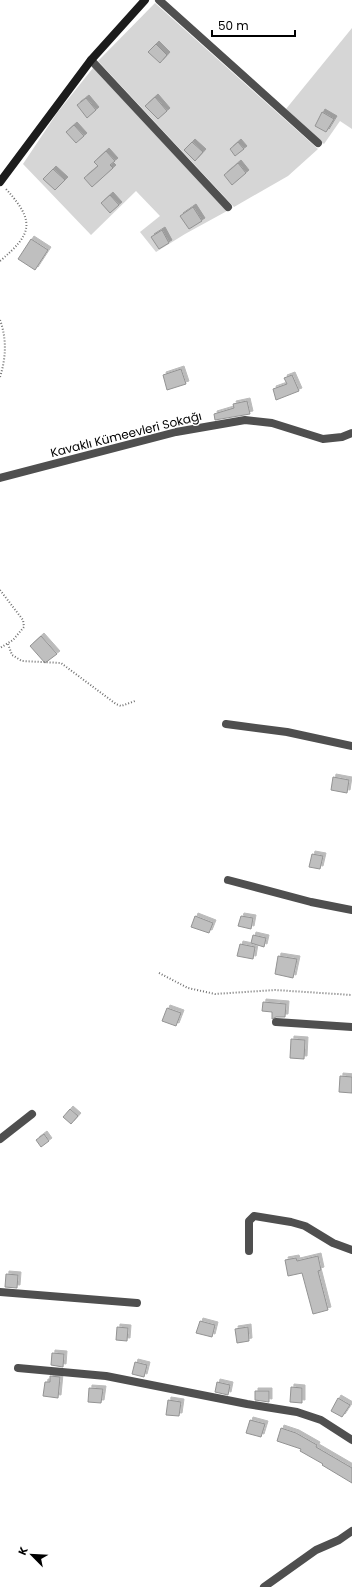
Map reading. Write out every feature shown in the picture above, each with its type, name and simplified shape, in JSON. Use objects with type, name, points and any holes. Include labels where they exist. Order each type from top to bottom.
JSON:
[{"type":"street","points":[[2,185],[91,60],[145,0]]},
{"type":"street","points":[[159,0],[318,143]]},
{"type":"street","points":[[91,60],[228,207]]},
{"type":"street","name":"Kavaklı Kümeevleri Sokağı","points":[[0,478],[176,432],[245,420],[272,423],[323,439],[342,437],[352,433]]},
{"type":"street","points":[[226,724],[280,731],[352,746]]},
{"type":"street","points":[[228,880],[311,902],[352,910]]},
{"type":"street","points":[[276,1022],[352,1027]]},
{"type":"street","points":[[0,1140],[32,1114]]},
{"type":"street","points":[[249,1252],[249,1221],[254,1216],[262,1216],[304,1226],[328,1240],[352,1250]]},
{"type":"street","points":[[0,1292],[137,1303]]},
{"type":"street","points":[[18,1368],[106,1376],[247,1404],[297,1412],[321,1420],[352,1440]]},
{"type":"street","points":[[264,1587],[316,1550],[339,1540],[352,1531]]},
{"type":"path","points":[[0,261],[16,248],[23,239],[28,225],[26,218],[13,197],[2,185]]},
{"type":"path","points":[[0,320],[5,342],[4,365],[0,377]]},
{"type":"path","points":[[0,590],[24,620],[24,627],[21,632],[8,644],[0,648]]},
{"type":"path","points":[[8,644],[12,655],[22,661],[61,662],[116,704],[121,706],[135,701]]},
{"type":"path","points":[[159,973],[188,988],[215,994],[275,990],[352,994]]},
{"type":"shaded area","points":[[155,3],[318,149],[288,176],[234,207],[98,61]]},
{"type":"shaded area","points":[[352,28],[352,129],[340,121],[324,144],[286,109]]},
{"type":"shaded area","points":[[93,68],[227,211],[156,252],[140,232],[160,216],[136,191],[91,235],[23,164],[57,113]]},
{"type":"building","points":[[156,44],[167,55],[160,63],[148,52]]},
{"type":"building","points":[[155,97],[167,111],[158,119],[145,106]]},
{"type":"building","points":[[86,98],[96,110],[87,118],[77,105]]},
{"type":"building","points":[[322,112],[334,119],[326,132],[315,126]]},
{"type":"building","points":[[74,125],[84,136],[76,143],[66,132]]},
{"type":"building","points":[[192,142],[203,152],[195,161],[184,150]]},
{"type":"building","points":[[238,142],[244,149],[235,156],[230,149]]},
{"type":"building","points":[[106,151],[115,161],[110,165],[113,168],[92,187],[84,178],[98,166],[94,162]]},
{"type":"building","points":[[238,163],[246,173],[232,185],[224,175]]},
{"type":"building","points":[[53,169],[65,180],[55,190],[43,179]]},
{"type":"building","points":[[110,195],[119,205],[110,213],[101,203]]},
{"type":"building","points":[[193,207],[202,221],[189,229],[180,216]]},
{"type":"building","points":[[162,230],[169,243],[159,249],[151,237]]},
{"type":"building","points":[[31,239],[48,250],[35,270],[18,259]]},
{"type":"building","points":[[181,369],[186,384],[167,390],[163,375]]},
{"type":"building","points":[[292,375],[299,391],[276,400],[273,389],[287,384],[284,378]]},
{"type":"building","points":[[247,401],[250,414],[215,420],[214,414],[234,408],[233,404]]},
{"type":"building","points":[[41,636],[57,654],[45,663],[30,646]]},
{"type":"building","points":[[333,777],[349,780],[347,793],[331,790]]},
{"type":"building","points":[[312,854],[323,856],[320,869],[309,867]]},
{"type":"building","points":[[195,916],[213,923],[209,933],[191,927]]},
{"type":"building","points":[[241,916],[253,918],[251,929],[238,926]]},
{"type":"building","points":[[253,935],[266,938],[264,947],[251,943]]},
{"type":"building","points":[[240,944],[255,947],[253,959],[237,956]]},
{"type":"building","points":[[278,956],[297,959],[293,978],[275,974]]},
{"type":"building","points":[[263,1002],[286,1004],[285,1017],[276,1017],[272,1019],[272,1012],[262,1011]]},
{"type":"building","points":[[167,1008],[181,1013],[176,1026],[162,1021]]},
{"type":"building","points":[[291,1039],[305,1040],[304,1059],[290,1058]]},
{"type":"building","points":[[340,1076],[352,1077],[352,1093],[339,1092]]},
{"type":"building","points":[[70,1109],[78,1116],[71,1124],[63,1117]]},
{"type":"building","points":[[44,1134],[49,1141],[41,1147],[36,1140]]},
{"type":"building","points":[[318,1256],[321,1270],[318,1271],[328,1310],[313,1314],[302,1273],[288,1276],[285,1260],[296,1258],[297,1261]]},
{"type":"building","points":[[6,1274],[18,1275],[17,1288],[5,1287]]},
{"type":"building","points":[[200,1321],[215,1325],[212,1337],[196,1333]]},
{"type":"building","points":[[117,1327],[128,1328],[127,1341],[116,1340]]},
{"type":"building","points":[[248,1327],[249,1341],[237,1343],[235,1329]]},
{"type":"building","points":[[52,1353],[64,1354],[63,1367],[51,1365]]},
{"type":"building","points":[[135,1362],[147,1365],[144,1377],[132,1374]]},
{"type":"building","points":[[50,1376],[60,1377],[58,1398],[43,1396],[45,1382],[50,1382]]},
{"type":"building","points":[[217,1382],[230,1385],[228,1395],[215,1392]]},
{"type":"building","points":[[291,1387],[302,1388],[302,1403],[290,1402]]},
{"type":"building","points":[[89,1388],[103,1389],[101,1403],[88,1402]]},
{"type":"building","points":[[255,1391],[269,1391],[269,1402],[255,1400]]},
{"type":"building","points":[[338,1398],[350,1405],[342,1417],[331,1411]]},
{"type":"building","points":[[168,1400],[181,1402],[179,1416],[166,1415]]},
{"type":"building","points":[[250,1420],[265,1424],[261,1437],[246,1433]]},
{"type":"building","points":[[281,1428],[296,1433],[317,1445],[316,1447],[352,1468],[352,1483],[300,1451],[301,1449],[277,1441]]}]
